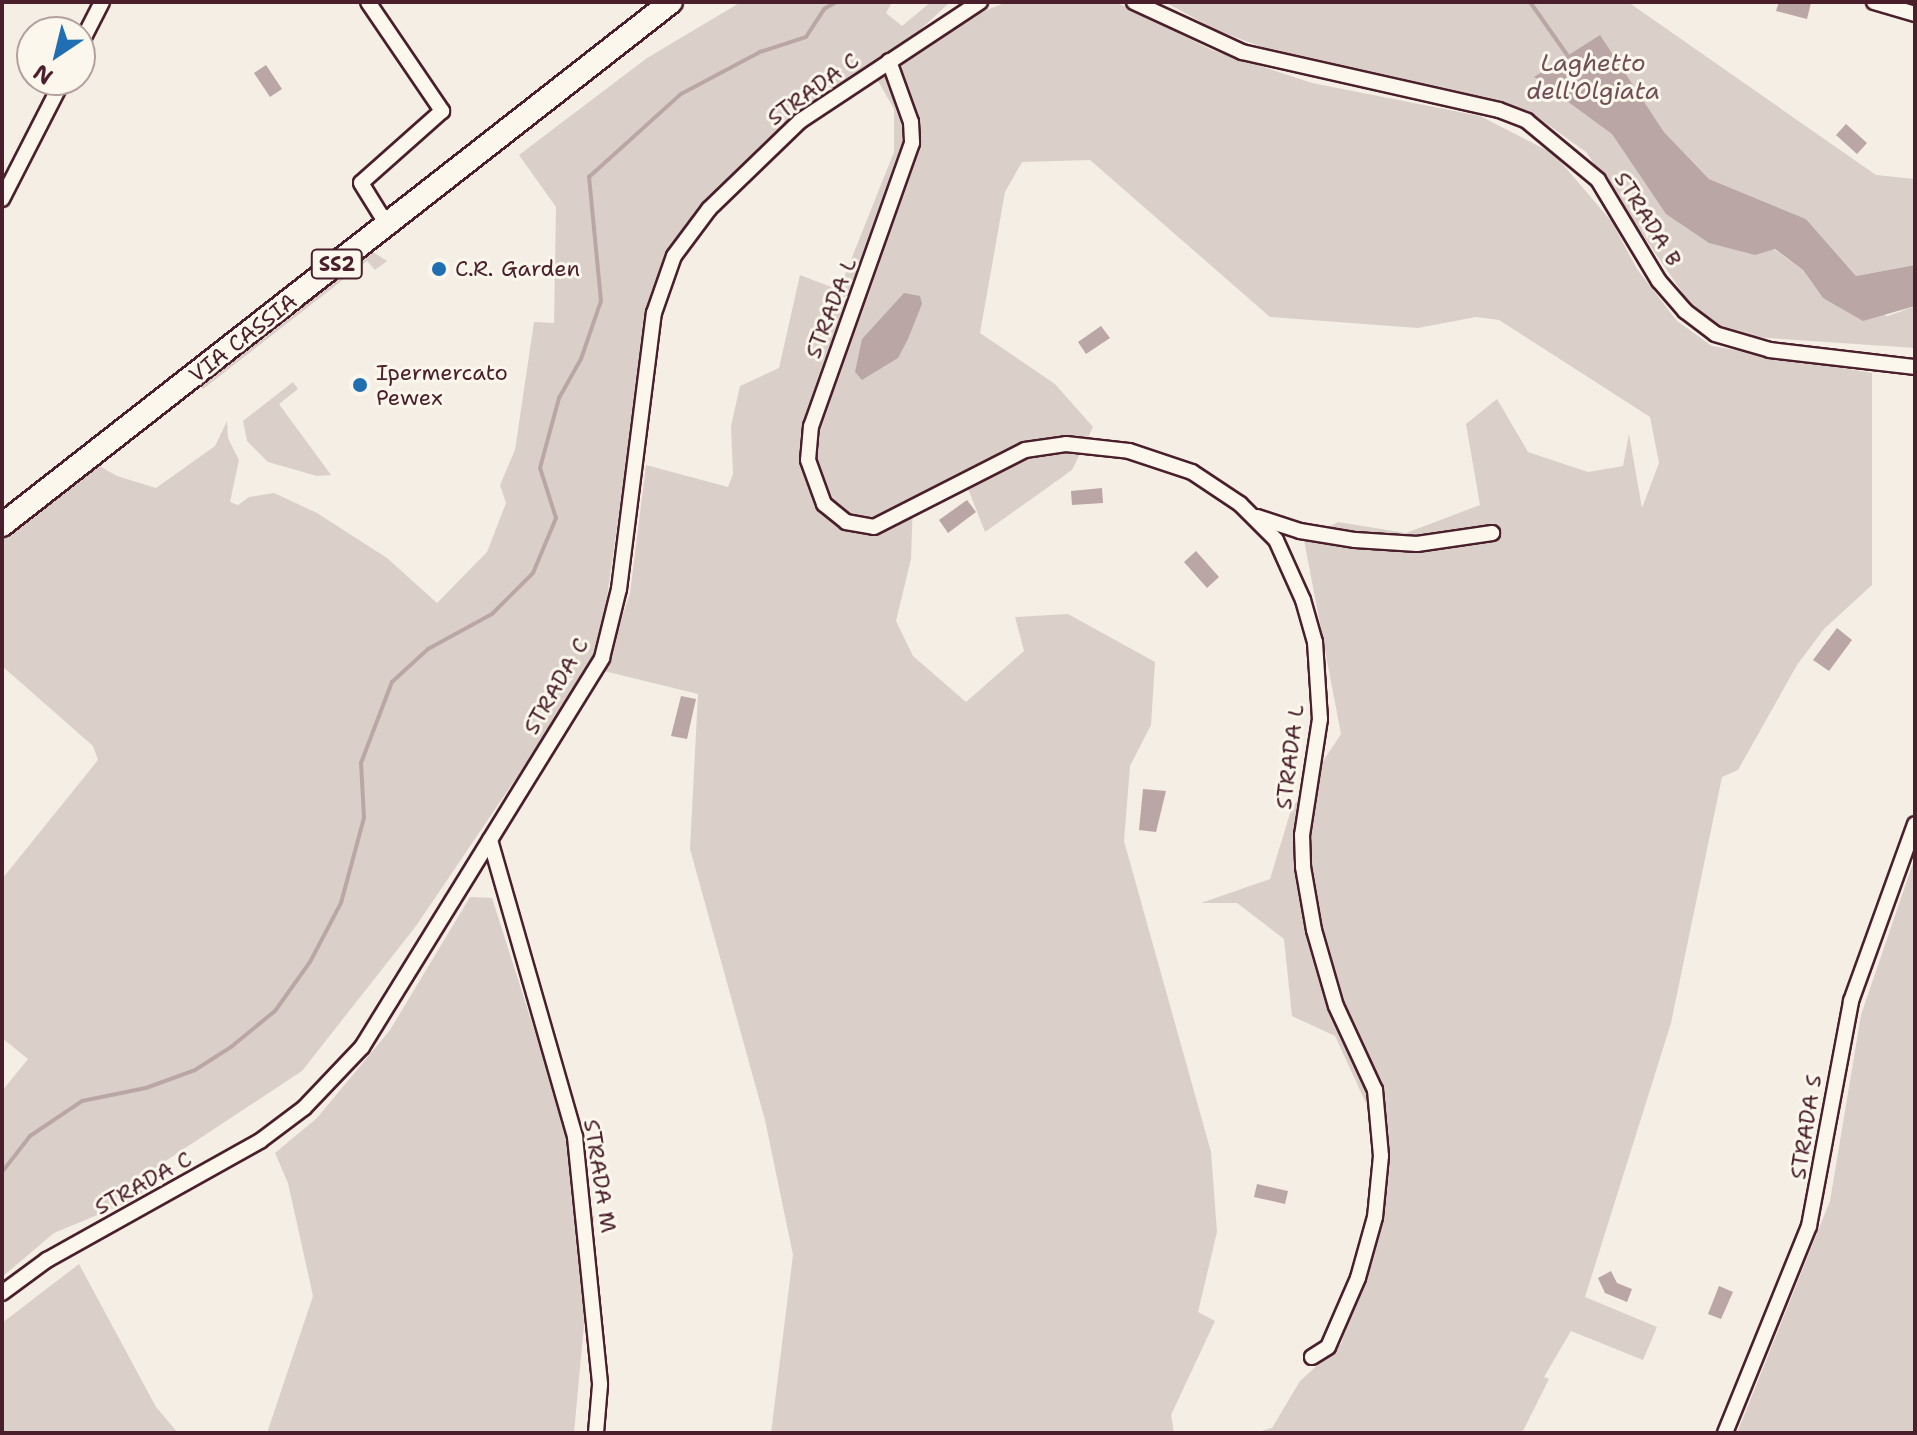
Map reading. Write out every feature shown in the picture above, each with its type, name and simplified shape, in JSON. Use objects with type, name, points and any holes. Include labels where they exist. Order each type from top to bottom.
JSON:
[{"type":"main road","name":"VIA CASSIA","points":[[2,525],[671,2]]},
{"type":"street","points":[[368,2],[442,111],[361,183],[387,225]]},
{"type":"street","name":"STRADA B","points":[[1134,2],[1242,52],[1499,110],[1527,121],[1591,173],[1659,281],[1685,311],[1715,334],[1770,350],[1910,365]]},
{"type":"street","points":[[1874,2],[1915,14]]},
{"type":"street","name":"STRADA C","points":[[2,1293],[47,1260],[250,1147],[315,1097],[380,1020],[605,647],[622,574],[650,333],[669,266],[698,222],[750,166],[800,121],[976,3]]},
{"type":"street","name":"STRADA L","points":[[889,61],[911,122],[912,143],[811,426],[808,460],[824,504],[852,525],[879,526],[1000,459],[1066,444],[1110,447],[1168,462],[1205,479],[1253,515],[1287,558],[1315,642],[1320,719],[1302,835],[1303,867],[1321,958],[1338,1013],[1373,1085],[1380,1123],[1380,1180],[1371,1234],[1335,1334],[1328,1347],[1312,1357]]},
{"type":"street","points":[[2,199],[55,96]]},
{"type":"street","points":[[1253,515],[1300,531],[1355,540],[1417,544],[1492,533]]},
{"type":"street","name":"STRADA S","points":[[1725,1433],[1809,1226],[1851,1001],[1915,824]]},
{"type":"street","name":"STRADA M","points":[[490,840],[575,1137],[600,1385],[596,1433]]},
{"type":"shaded area","points":[[741,2],[892,2],[886,13],[902,26],[931,2],[950,2],[897,52],[833,88],[748,162],[698,213],[651,291],[601,639],[590,669],[416,926],[302,1071],[164,1162],[138,1198],[54,1233],[2,1277],[2,1091],[28,1059],[2,1038],[2,879],[98,760],[93,746],[2,666],[2,540],[96,464],[117,476],[156,488],[215,446],[227,421],[228,438],[239,460],[230,502],[238,505],[249,497],[274,493],[317,513],[387,558],[437,603],[487,552],[506,503],[500,485],[515,450],[534,322],[554,323],[556,207],[519,155],[647,58]]},
{"type":"shaded area","points":[[1007,2],[1116,2],[1212,50],[1312,83],[1480,116],[1554,154],[1612,222],[1637,269],[1677,321],[1712,346],[1872,373],[1872,585],[1824,629],[1797,665],[1738,770],[1722,777],[1671,1023],[1585,1297],[1657,1327],[1643,1360],[1571,1331],[1544,1377],[1549,1379],[1522,1433],[1254,1433],[1272,1428],[1300,1381],[1341,1344],[1363,1276],[1389,1153],[1335,1036],[1292,1016],[1284,939],[1237,903],[1201,903],[1270,879],[1291,810],[1341,734],[1304,540],[1338,522],[1406,533],[1480,505],[1466,424],[1497,399],[1528,452],[1588,472],[1623,466],[1629,434],[1642,508],[1659,463],[1650,417],[1499,320],[1476,317],[1418,328],[1270,317],[1090,160],[1022,162],[1005,192],[980,333],[1055,384],[1093,427],[1072,470],[985,532],[967,486],[913,500],[911,559],[896,621],[913,656],[966,702],[1024,651],[1015,617],[1068,614],[1155,662],[1151,725],[1130,766],[1124,841],[1211,1152],[1217,1232],[1198,1312],[1215,1321],[1171,1415],[1174,1433],[771,1433],[793,1255],[765,1120],[690,849],[698,694],[604,671],[630,593],[646,465],[728,487],[733,474],[731,426],[740,386],[779,368],[800,275],[839,290],[894,152],[894,109],[877,79],[969,17]]},
{"type":"shaded area","points":[[1165,2],[1628,2],[1876,175],[1915,179],[1915,265],[1856,276],[1806,219],[1709,179],[1664,132],[1600,36],[1535,78],[1803,270],[1823,298],[1888,316],[1915,306],[1915,348],[1739,336],[1709,321],[1686,298],[1586,152],[1529,111],[1294,59],[1216,30]]},
{"type":"shaded area","points":[[370,250],[387,261],[375,270],[367,261],[203,389],[199,385]]},
{"type":"shaded area","points":[[293,382],[298,389],[279,404],[331,475],[317,476],[268,462],[247,441],[243,421]]},
{"type":"shaded area","points":[[1915,857],[1915,1433],[1737,1433],[1830,1201],[1861,1015]]},
{"type":"shaded area","points":[[470,897],[492,898],[594,1217],[574,1433],[267,1433],[313,1296],[288,1183],[275,1153],[317,1118],[390,1030]]},
{"type":"shaded area","points":[[79,1264],[156,1407],[178,1433],[2,1433],[2,1323]]},
{"type":"water","points":[[1779,2],[1811,3],[1807,19],[1776,11]]},
{"type":"water","name":"Laghetto dell'Olgiata","points":[[1600,35],[1664,132],[1709,179],[1806,219],[1856,276],[1915,265],[1915,306],[1863,321],[1823,298],[1803,270],[1775,249],[1755,255],[1709,243],[1666,214],[1612,134],[1534,77]]},
{"type":"water","points":[[266,65],[282,89],[270,97],[254,73]]},
{"type":"water","points":[[1846,124],[1867,143],[1857,154],[1836,135]]},
{"type":"water","points":[[904,293],[920,296],[922,304],[908,339],[898,358],[862,380],[855,372],[862,339]]},
{"type":"water","points":[[1101,326],[1110,338],[1086,354],[1078,342]]},
{"type":"water","points":[[1102,488],[1103,503],[1072,505],[1071,491]]},
{"type":"water","points":[[967,500],[976,512],[948,533],[939,520]]},
{"type":"water","points":[[1196,551],[1219,577],[1207,588],[1184,562]]},
{"type":"water","points":[[1837,628],[1852,640],[1829,671],[1813,660]]},
{"type":"water","points":[[681,696],[696,699],[687,739],[671,736]]},
{"type":"water","points":[[1143,789],[1166,791],[1156,832],[1139,830]]},
{"type":"water","points":[[1257,1184],[1288,1191],[1285,1204],[1254,1197]]},
{"type":"water","points":[[1611,1271],[1617,1283],[1632,1289],[1627,1302],[1605,1293],[1598,1278]]},
{"type":"water","points":[[1719,1286],[1733,1292],[1721,1319],[1708,1314]]},
{"type":"waterway","points":[[2,1172],[30,1136],[82,1101],[146,1088],[195,1070],[231,1047],[275,1011],[310,962],[341,903],[364,818],[361,763],[392,682],[428,649],[492,614],[533,573],[556,518],[540,468],[559,398],[581,359],[601,301],[589,177],[681,94],[760,52],[806,37],[824,9],[836,2]]},
{"type":"waterway","points":[[1530,2],[1568,56]]},
{"type":"place","name":"C.R. Garden","points":[[439,269]]},
{"type":"place","name":"Ipermercato Pewex","points":[[360,385]]}]
